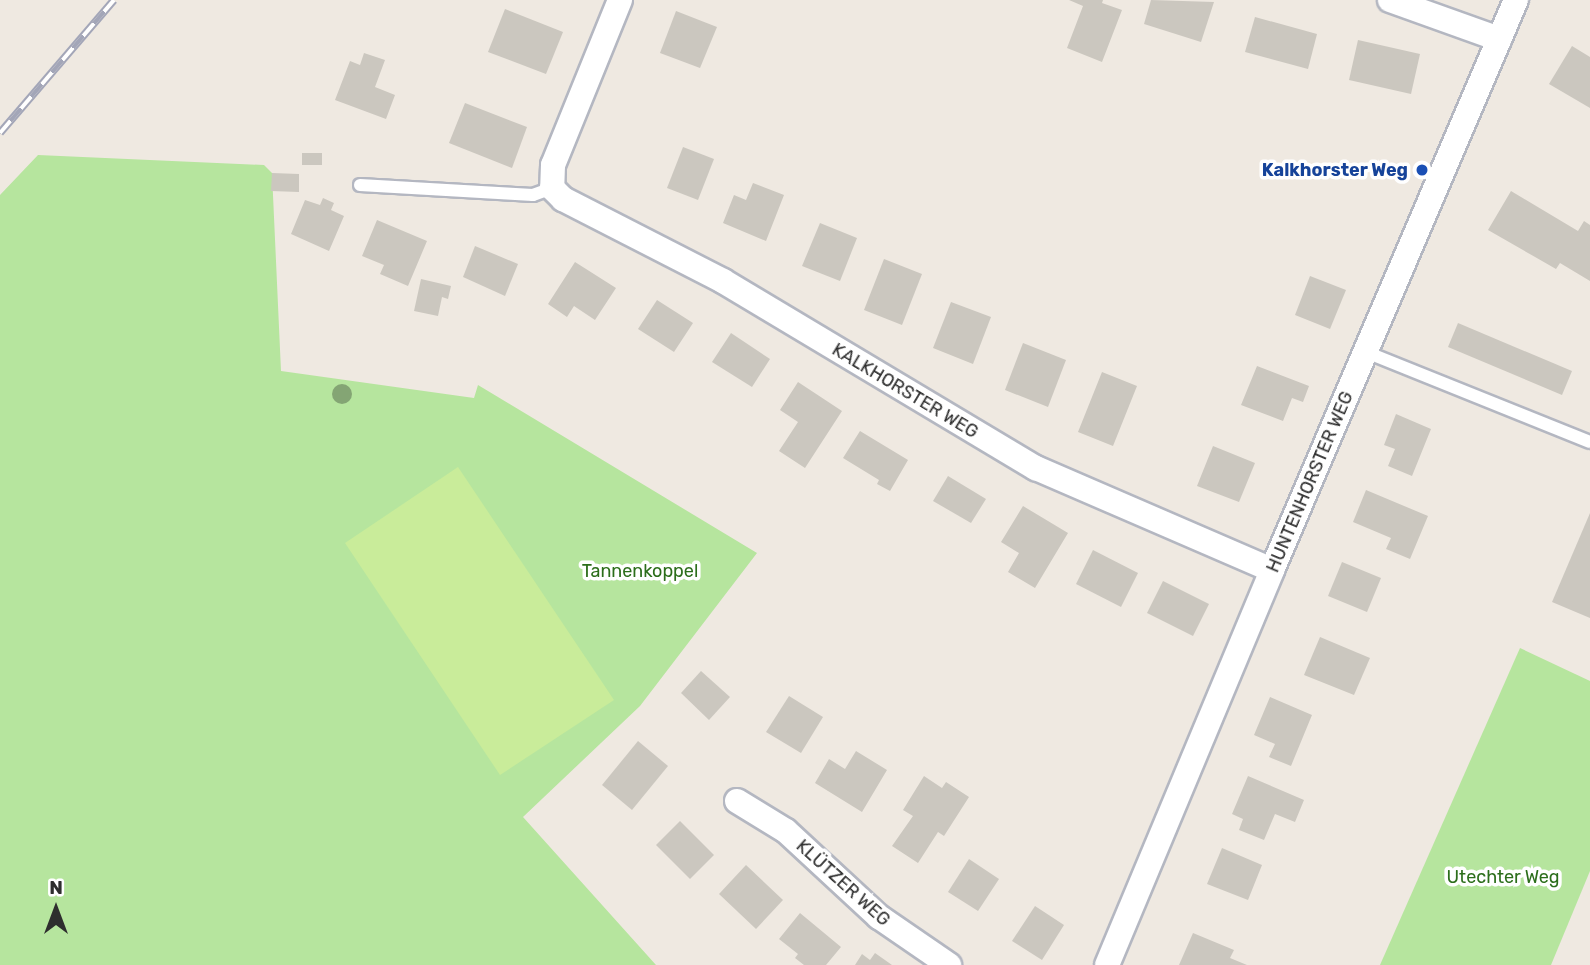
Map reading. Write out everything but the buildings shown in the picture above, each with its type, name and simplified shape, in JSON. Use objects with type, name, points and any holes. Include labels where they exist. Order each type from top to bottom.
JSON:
[{"type":"street","points":[[552,188],[553,165],[620,0]]},
{"type":"street","points":[[1390,0],[1499,39]]},
{"type":"street","name":"HUNTENHORSTER WEG","points":[[1107,965],[1272,570],[1516,0]]},
{"type":"street","name":"KALKHORSTER WEG","points":[[552,188],[563,199],[723,281],[1036,468],[1272,570]]},
{"type":"street","name":"KLÜTZER WEG","points":[[737,801],[786,831],[878,917],[949,965]]},
{"type":"lane","points":[[360,186],[533,195],[552,188]]},
{"type":"lane","points":[[1366,352],[1590,442]]},
{"type":"green space","name":"Tannenkoppel","points":[[38,155],[264,165],[272,173],[281,371],[474,398],[478,385],[757,553],[640,706],[523,817],[656,965],[0,965],[0,195]]},
{"type":"green space","points":[[458,467],[614,700],[500,775],[345,543]]},
{"type":"green space","name":"Utechter Weg","points":[[1520,648],[1590,681],[1590,871],[1551,965],[1380,965]]},
{"type":"railway","points":[[0,133],[114,0]]},
{"type":"place","name":"Kalkhorster Weg","points":[[1422,170]]}]
